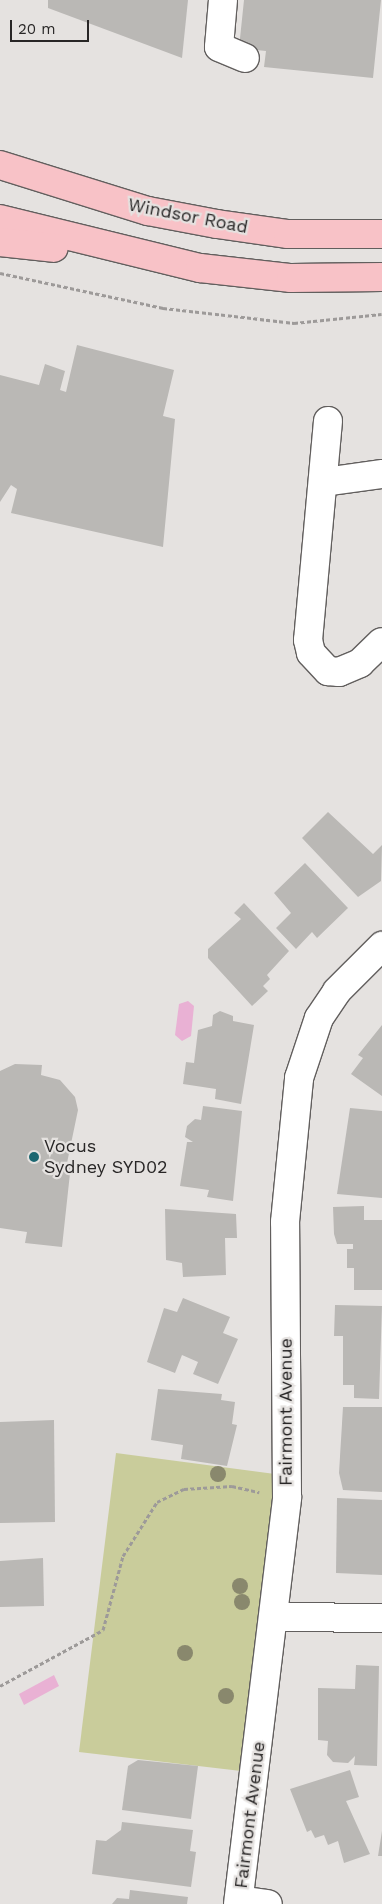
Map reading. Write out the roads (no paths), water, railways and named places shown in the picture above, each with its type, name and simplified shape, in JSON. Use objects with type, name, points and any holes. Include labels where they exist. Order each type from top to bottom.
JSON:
[{"type":"main road","name":"Windsor Road","points":[[0,165],[139,208],[218,224],[288,234],[382,234]]},
{"type":"main road","points":[[0,219],[200,268],[291,278],[382,277]]},
{"type":"main road","points":[[0,242],[137,254]]},
{"type":"street","points":[[223,0],[218,47],[245,58]]},
{"type":"street","points":[[328,421],[324,482],[308,640],[311,653],[328,671],[339,672],[360,663],[382,642]]},
{"type":"street","points":[[324,482],[382,474]]},
{"type":"street","name":"Fairmont Avenue","points":[[239,1902],[276,1617],[287,1497],[285,1222],[299,1078],[306,1049],[323,1012],[337,991],[382,946]]},
{"type":"street","points":[[276,1617],[382,1618]]},
{"type":"street","points":[[239,1902],[268,1904]]},
{"type":"place","name":"Vocus Sydney SYD02","points":[[34,1157]]}]
